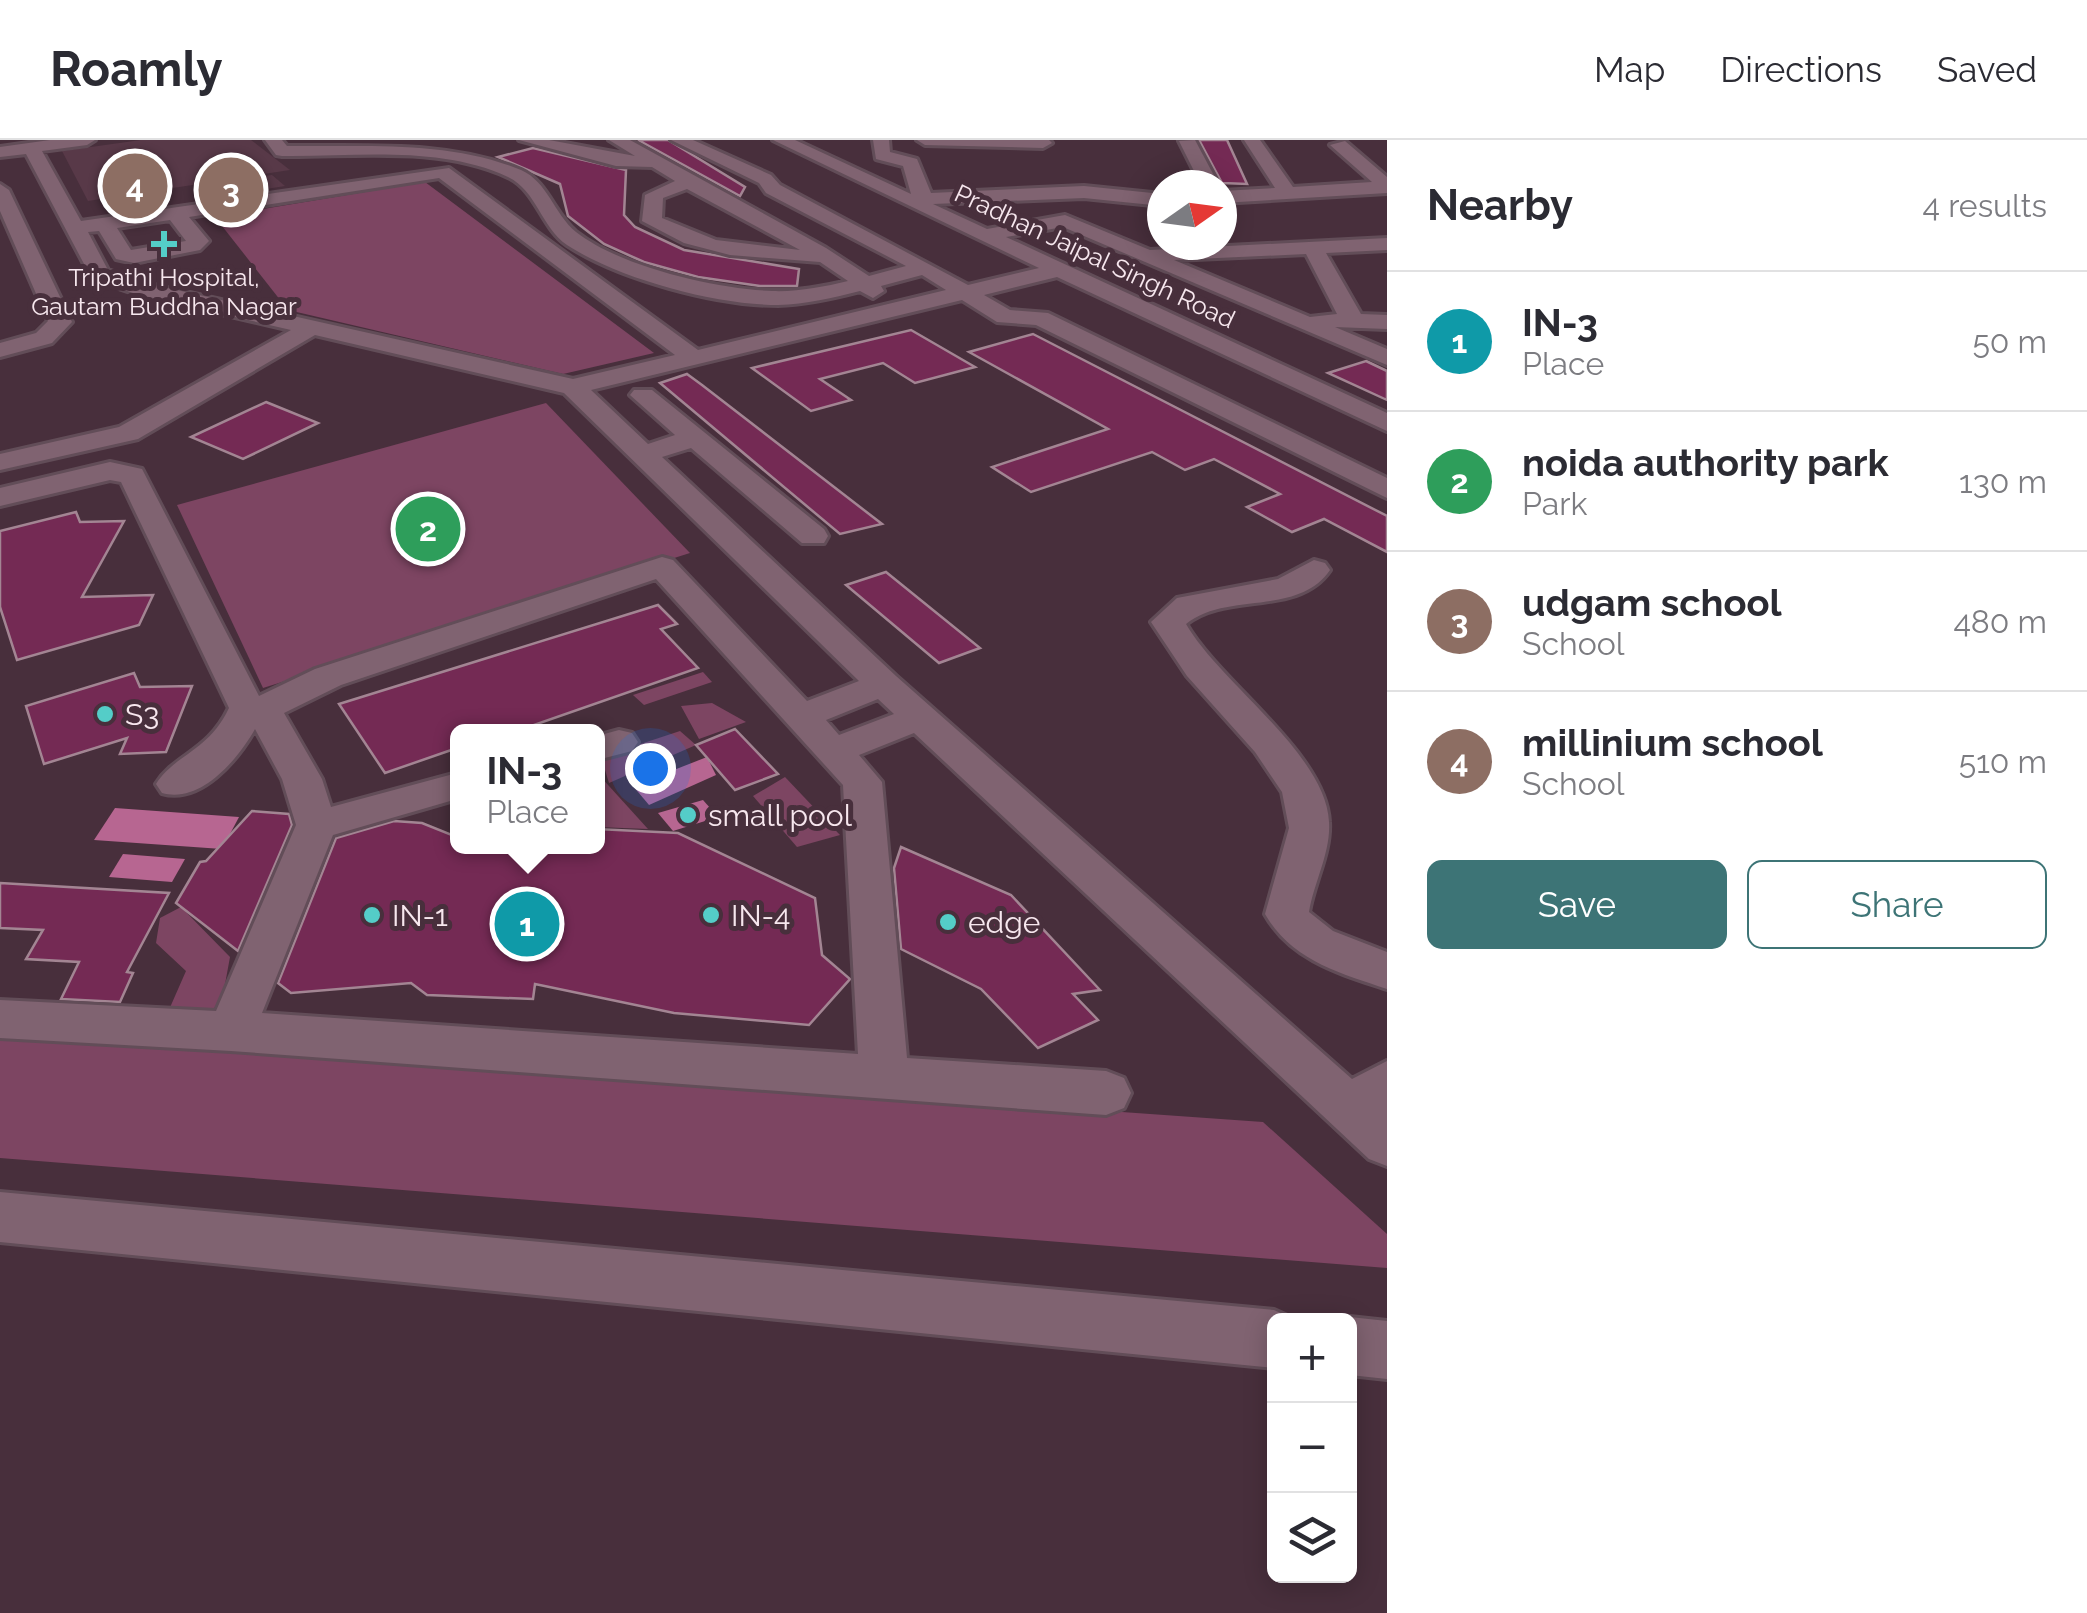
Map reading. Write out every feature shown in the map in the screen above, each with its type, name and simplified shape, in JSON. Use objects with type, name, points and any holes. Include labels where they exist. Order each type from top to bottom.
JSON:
[{"type":"street","points":[[16,150],[86,140]]},
{"type":"street","points":[[274,140],[282,151],[440,154],[516,173],[535,186],[568,237],[606,257],[670,280],[796,298],[925,268]]},
{"type":"street","points":[[527,140],[616,161],[662,162]]},
{"type":"street","points":[[616,140],[662,162],[686,180],[864,282],[888,311]]},
{"type":"street","points":[[679,140],[765,179],[774,189],[925,268],[1005,317],[1040,318],[1387,489]]},
{"type":"street","name":"Pradhan Jaipal Singh Road","points":[[781,140],[916,199],[1387,423]]},
{"type":"street","points":[[880,140],[882,155],[912,163],[916,199],[1084,192],[1147,198]]},
{"type":"street","points":[[925,140],[1042,143]]},
{"type":"street","points":[[1252,140],[1288,194]]},
{"type":"street","points":[[1187,142],[1202,170]]},
{"type":"street","points":[[1339,145],[1387,186]]},
{"type":"street","points":[[16,150],[123,255],[134,257],[194,246],[200,241],[176,213]]},
{"type":"street","points":[[339,150],[379,182]]},
{"type":"street","points":[[315,151],[355,186]]},
{"type":"street","points":[[741,168],[686,180],[654,196],[652,221],[690,242],[756,255],[824,258]]},
{"type":"street","points":[[0,350],[44,338],[60,327],[56,271],[91,226],[443,172],[694,358]]},
{"type":"street","points":[[1237,196],[1387,186]]},
{"type":"street","points":[[1,197],[9,232],[56,271],[100,274],[122,283],[573,387],[1059,270]]},
{"type":"street","points":[[985,235],[1060,221],[1147,254]]},
{"type":"street","points":[[1237,248],[1387,244]]},
{"type":"street","points":[[1313,248],[1353,321]]},
{"type":"street","points":[[1161,260],[1387,358]]},
{"type":"street","points":[[1294,319],[1387,322]]},
{"type":"street","points":[[0,462],[128,433],[311,328]]},
{"type":"street","points":[[573,387],[920,717],[1368,1095],[1387,1143]]},
{"type":"street","points":[[643,395],[814,536]]},
{"type":"street","points":[[644,454],[695,438]]},
{"type":"street","points":[[0,497],[110,471],[132,474],[255,708],[302,779],[316,825],[231,1031]]},
{"type":"street","points":[[176,784],[216,760],[255,708],[328,677],[662,567],[862,782],[884,1078]]},
{"type":"street","points":[[1314,570],[1288,587],[1189,604],[1168,622],[1184,648],[1258,732],[1305,798],[1310,818],[1287,914],[1294,928],[1314,941],[1387,971]]},
{"type":"street","points":[[802,716],[883,684]]},
{"type":"street","points":[[833,751],[920,717]]},
{"type":"street","points":[[316,825],[450,788]]},
{"type":"street","points":[[0,1020],[231,1031],[1106,1093]]},
{"type":"street","points":[[0,1218],[1267,1338]]},
{"type":"street","points":[[1357,1347],[1387,1350]]},
{"type":"shaded area","points":[[141,140],[251,140],[290,170],[88,201],[62,151]]},
{"type":"shaded area","points":[[272,175],[285,186],[216,197],[196,186]]},
{"type":"shaded area","points":[[425,182],[654,353],[563,374],[288,310],[215,217]]},
{"type":"shaded area","points":[[546,403],[690,553],[263,688],[177,505]]},
{"type":"shaded area","points":[[703,672],[712,682],[644,705],[633,695]]},
{"type":"shaded area","points":[[712,703],[746,722],[699,739],[681,706]]},
{"type":"shaded area","points":[[680,731],[696,745],[609,783],[605,756]]},
{"type":"shaded area","points":[[707,757],[716,775],[649,805],[633,786]]},
{"type":"shaded area","points":[[785,777],[840,835],[797,847],[753,796]]},
{"type":"shaded area","points":[[605,782],[648,829],[605,827]]},
{"type":"shaded area","name":"small pool","points":[[703,800],[718,817],[673,831],[658,813]]},
{"type":"shaded area","points":[[115,808],[239,817],[222,849],[94,840]]},
{"type":"shaded area","points":[[123,854],[185,859],[172,882],[109,877]]},
{"type":"shaded area","points":[[181,907],[230,957],[219,1017],[168,1012],[186,971],[156,943],[160,918]]},
{"type":"shaded area","points":[[0,1032],[1263,1122],[1387,1234],[1387,1268],[0,1158]]},
{"type":"building","points":[[638,140],[668,140],[745,187],[740,196]]},
{"type":"building","points":[[1199,140],[1227,140],[1247,184],[1237,184],[1237,170],[1215,170]]},
{"type":"building","points":[[533,148],[626,170],[624,215],[635,227],[684,250],[799,269],[797,286],[760,286],[698,277],[644,262],[604,244],[568,216],[560,184],[498,157]]},
{"type":"building","points":[[911,330],[975,367],[915,383],[883,363],[820,379],[851,400],[811,411],[752,368]]},
{"type":"building","points":[[1033,334],[1387,516],[1387,552],[1324,519],[1292,532],[1247,507],[1280,494],[1214,459],[1185,470],[1152,452],[1031,492],[992,467],[1108,429],[969,352]]},
{"type":"building","points":[[1366,361],[1387,371],[1387,400],[1328,373]]},
{"type":"building","points":[[687,374],[882,524],[840,534],[660,383]]},
{"type":"building","points":[[266,402],[318,423],[243,459],[191,437]]},
{"type":"building","points":[[76,512],[80,522],[124,521],[82,597],[153,595],[139,625],[17,660],[0,607],[0,531]]},
{"type":"building","points":[[886,572],[980,648],[939,663],[846,585]]},
{"type":"building","points":[[658,605],[677,624],[661,629],[698,668],[537,724],[450,724],[450,750],[385,773],[339,704]]},
{"type":"building","name":"S3","points":[[134,673],[140,687],[192,686],[166,752],[120,754],[127,738],[44,764],[26,706]]},
{"type":"building","points":[[735,729],[778,774],[735,790],[696,745]]},
{"type":"building","points":[[252,811],[289,814],[292,825],[238,951],[176,903],[200,862],[206,861]]},
{"type":"building","points":[[394,821],[422,823],[450,834],[450,854],[605,854],[605,829],[678,833],[815,898],[822,955],[850,979],[809,1025],[674,1013],[535,984],[533,999],[427,995],[411,983],[291,993],[278,983],[336,838]]},
{"type":"building","name":"edge","points":[[901,847],[1011,895],[1100,990],[1073,994],[1098,1020],[1038,1048],[981,989],[901,949],[894,868]]},
{"type":"building","points":[[0,883],[169,893],[127,972],[133,973],[120,1002],[61,999],[79,962],[26,959],[43,930],[0,928]]},
{"type":"place","name":"millinium school","points":[[135,186]]},
{"type":"place","name":"udgam school","points":[[231,190]]},
{"type":"place","name":"Tripathi Hospital, Gautam Buddha Nagar","points":[[164,244]]},
{"type":"place","name":"noida authority park","points":[[428,529]]},
{"type":"place","name":"S3","points":[[105,714]]},
{"type":"place","name":"small pool","points":[[688,815]]},
{"type":"place","name":"IN-1","points":[[372,915]]},
{"type":"place","name":"IN-4","points":[[711,915]]},
{"type":"place","name":"edge","points":[[948,922]]},
{"type":"place","name":"IN-3","points":[[527,924]]}]
